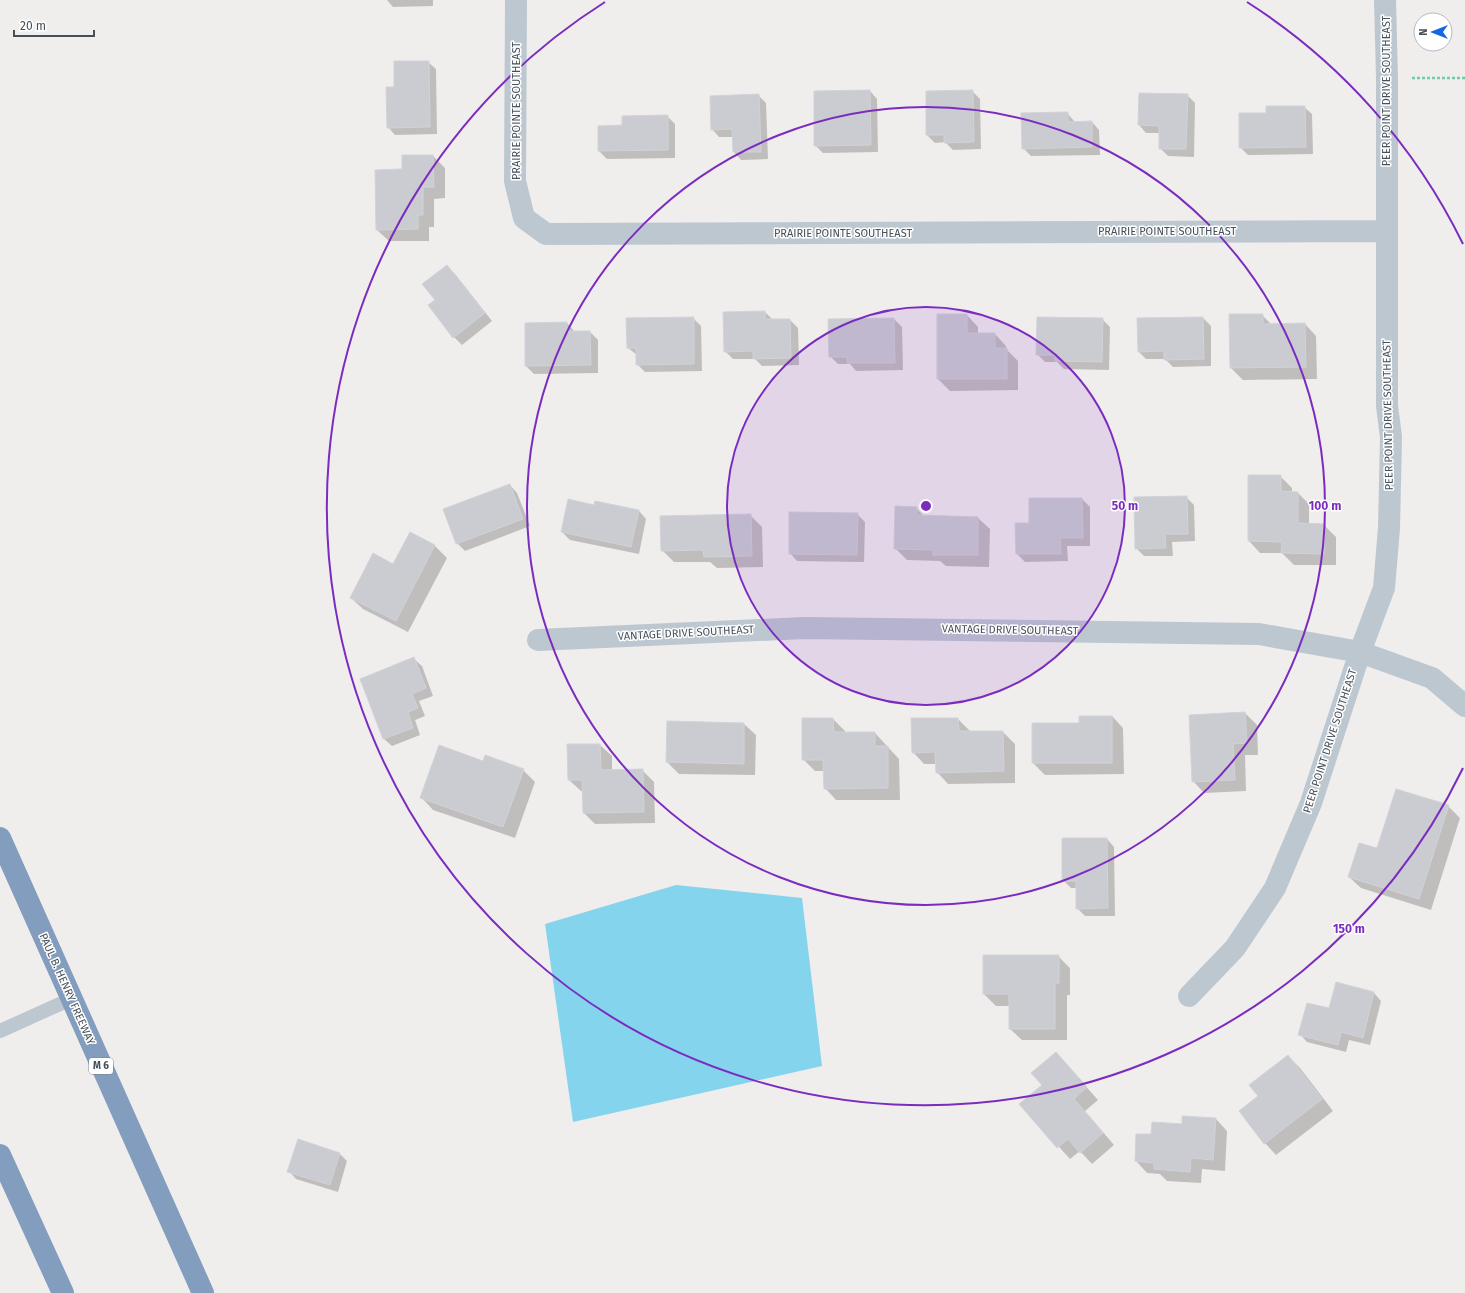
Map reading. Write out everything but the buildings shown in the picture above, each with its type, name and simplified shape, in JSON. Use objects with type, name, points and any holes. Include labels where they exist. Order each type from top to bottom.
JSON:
[{"type":"highway","name":"PAUL B. HENRY FREEWAY","points":[[0,838],[203,1293]]},
{"type":"highway","points":[[0,1155],[63,1293]]},
{"type":"street","name":"PRAIRIE POINTE SOUTHEAST","points":[[516,0],[515,181],[524,218],[546,234],[1386,231]]},
{"type":"street","name":"PEER POINT DRIVE SOUTHEAST","points":[[1189,996],[1235,948],[1275,888],[1311,802],[1360,652],[1384,588],[1389,528],[1391,437],[1387,406],[1387,78],[1385,0]]},
{"type":"street","name":"VANTAGE DRIVE SOUTHEAST","points":[[538,640],[804,628],[1259,634],[1360,652],[1432,678],[1465,706]]},
{"type":"lane","points":[[0,1031],[71,999]]},
{"type":"path","points":[[1387,78],[1465,78]]},
{"type":"water","points":[[676,885],[802,898],[822,1066],[573,1122],[545,924]]}]
